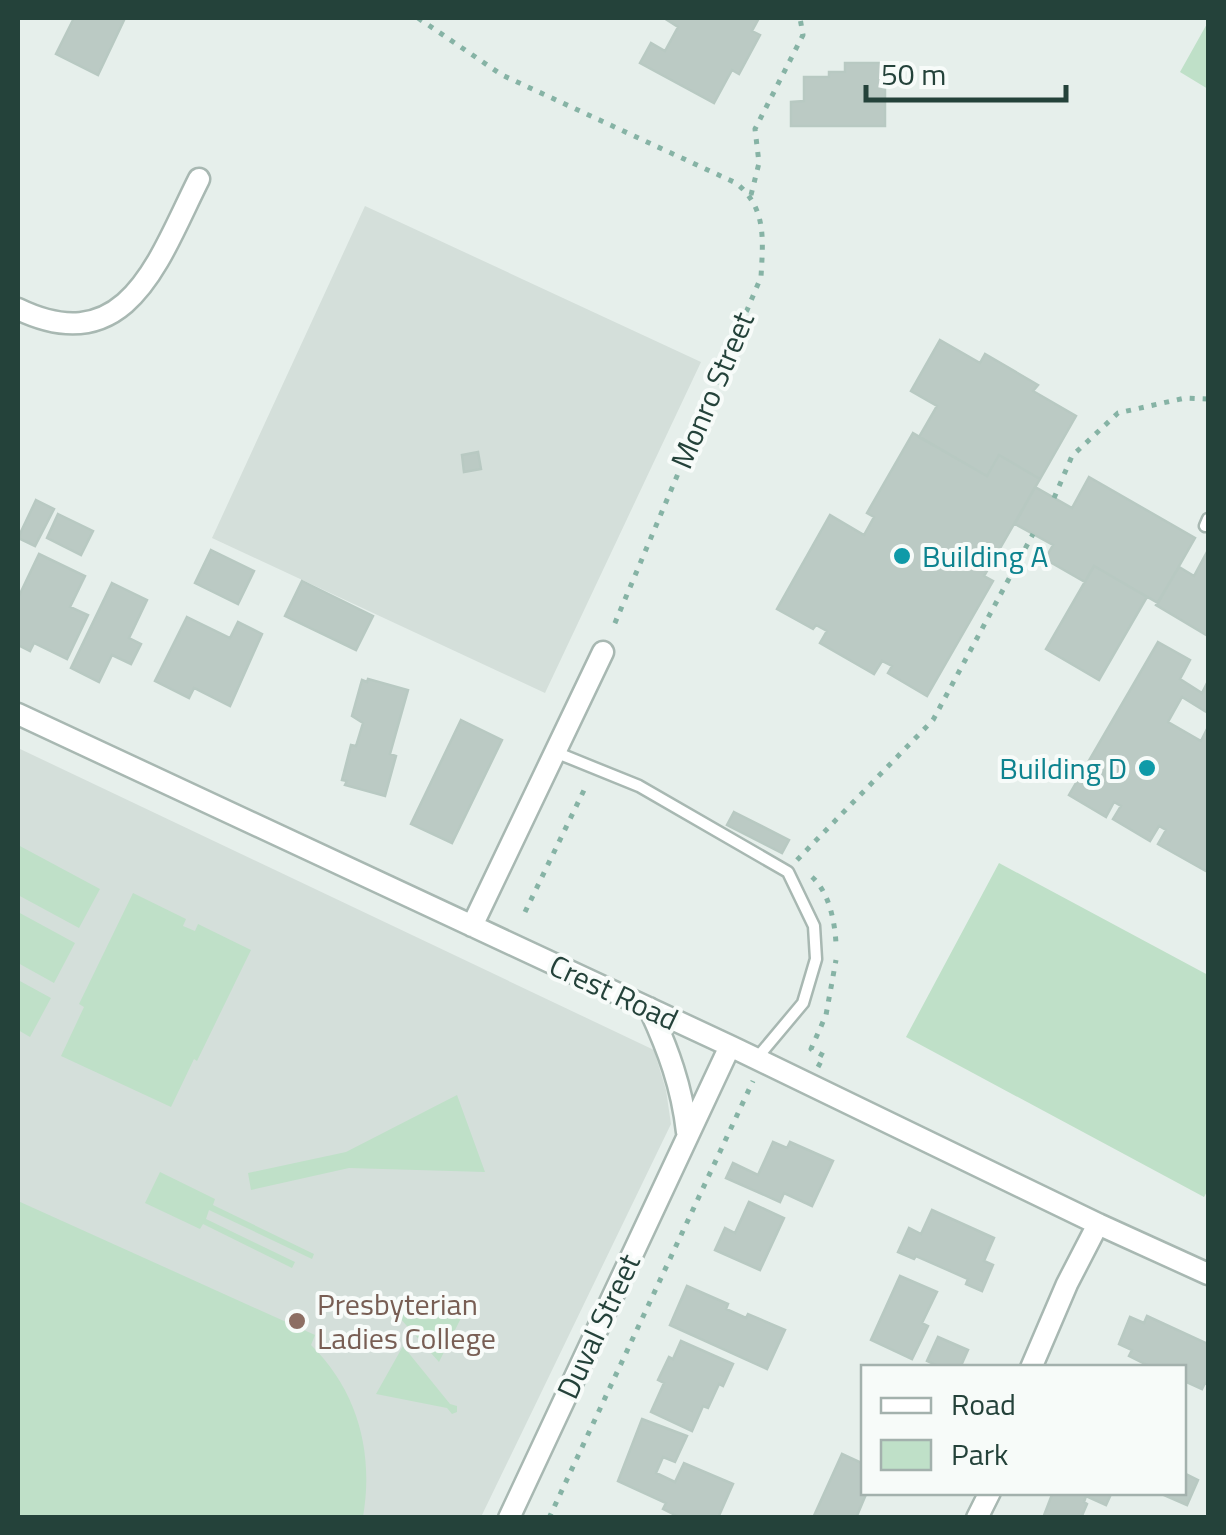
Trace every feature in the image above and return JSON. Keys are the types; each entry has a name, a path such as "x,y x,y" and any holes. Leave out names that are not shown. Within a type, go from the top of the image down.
{"street":[{"path":"18,309 65,325 92,322 123,308 148,281 198,179"},
{"path":"472,926 603,652"},
{"name":"Crest Road","path":"18,714 1208,1274"},
{"path":"649,1008 683,1096 688,1134"},
{"name":"Duval Street","path":"509,1518 730,1046"},
{"path":"1032,1365 1098,1224"},
{"path":"976,1518 988,1495"}],"lane":[{"path":"554,751 639,786 788,872 814,926 816,958 803,1003 756,1058"}],"path":[{"path":"418,18 502,75 670,150 752,195"},
{"name":"Monro Street","path":"603,652 761,277 764,228 752,195 759,162 755,129 802,35 800,18"},
{"path":"1054,498 1072,456 1118,412 1186,398 1208,399"},
{"path":"820,1064 824,1056 811,1049 826,1015 837,969 836,924 818,882 795,862 934,720 1033,534"},
{"path":"525,912 586,787"},
{"path":"549,1518 752,1085"}],"shaded area":[{"path":"365,206 701,362 545,693 212,538"},
{"name":"Presbyterian Ladies College","path":"18,748 654,1050 671,1124 481,1517 18,1517"}],"green space":[{"path":"1208,22 1208,89 1180,72"},
{"path":"18,845 100,889 79,928 18,895"},
{"path":"999,863 1208,975 1208,1190 1204,1197 906,1037"},
{"path":"133,893 186,919 183,926 195,931 198,924 251,950 171,1107 61,1056 84,1007 79,1004"},
{"path":"18,912 75,943 54,983 18,963"},
{"path":"18,980 51,998 30,1037 18,1030"},
{"path":"457,1095 485,1172 349,1168 251,1190 248,1173 346,1152"},
{"path":"160,1172 215,1199 213,1205 314,1254 312,1259 209,1210 206,1219 295,1262 292,1268 203,1224 200,1229 145,1203"},
{"path":"18,1201 315,1335 311,1345 341,1382 359,1424 366,1470 363,1517 18,1517"},
{"path":"384,1300 464,1312 439,1362 390,1307 383,1306"},
{"path":"403,1346 450,1404 457,1406 457,1412 452,1414 447,1408 376,1394"}],"building":[{"path":"74,18 125,18 98,75 56,54"},
{"path":"664,18 759,18 752,31 760,35 739,74 732,70 714,103 640,63 651,43 665,51 678,27"},
{"path":"845,63 885,63 885,126 791,126 791,102 804,101 804,77 829,77 829,72 845,72"},
{"path":"940,340 980,363 985,354 1038,385 1033,391 1076,416 1040,479 999,455 987,476 919,437 937,406 911,391"},
{"name":"Building A","path":"913,433 987,476 999,455 1040,479 984,576 993,581 927,696 888,673 892,666 882,661 874,674 820,643 827,631 816,625 813,629 777,609 830,515 864,535 874,517 867,513"},
{"path":"478,452 481,469 464,472 462,455"},
{"path":"1089,477 1195,538 1158,603 1094,566 1085,582 1045,559 1053,545 1015,524 1035,487 1072,508"},
{"path":"36,500 54,509 35,546 18,538"},
{"path":"58,514 93,531 81,555 47,538"},
{"path":"211,550 254,571 238,604 195,583"},
{"path":"1208,550 1208,636 1156,605 1179,567 1194,576"},
{"path":"39,554 85,576 70,607 88,615 67,659 34,643 30,651 18,645 18,598"},
{"path":"1094,566 1147,597 1099,680 1046,649"},
{"path":"302,581 373,616 356,650 285,616"},
{"path":"112,583 147,600 129,638 141,644 131,664 112,655 99,682 71,668"},
{"path":"187,617 230,638 238,622 262,634 230,706 194,688 189,698 155,681"},
{"name":"Building D","path":"1158,642 1190,660 1180,679 1202,693 1208,681 1208,713 1182,697 1168,722 1201,741 1208,727 1206,871 1158,844 1166,830 1159,826 1150,841 1113,819 1121,806 1114,802 1106,817 1069,795"},
{"path":"362,680 408,690 390,754 396,756 385,796 345,785 347,781 342,780 351,745 356,746 363,723 352,716"},
{"path":"461,720 502,740 452,843 411,824"},
{"path":"734,812 789,840 782,853 727,825"},
{"path":"773,1142 787,1148 790,1142 833,1161 812,1206 784,1193 780,1202 726,1178 733,1163 758,1175"},
{"path":"749,1202 784,1218 760,1270 715,1250 725,1228 735,1233"},
{"path":"932,1210 994,1238 984,1261 993,1265 982,1291 966,1284 968,1279 898,1252 909,1228 921,1234"},
{"path":"900,1276 937,1292 922,1323 928,1326 912,1359 871,1340"},
{"path":"687,1286 728,1304 726,1309 746,1318 748,1314 785,1330 767,1369 670,1325"},
{"path":"1147,1316 1208,1344 1208,1384 1202,1389 1186,1382 1186,1365 1147,1365 1129,1356 1132,1350 1119,1344 1130,1317 1144,1323"},
{"path":"938,1337 968,1350 961,1365 927,1361"},
{"path":"681,1341 733,1364 708,1408 703,1406 692,1431 651,1412 664,1383 658,1380"},
{"path":"642,1419 687,1436 675,1462 663,1457 656,1473 675,1482 684,1463 733,1484 718,1518 681,1518 663,1509 666,1503 618,1481"},
{"path":"842,1454 861,1463 861,1495 866,1495 856,1518 813,1518"},
{"path":"1186,1474 1198,1480 1187,1505 1164,1495 1186,1495"},
{"path":"1052,1495 1111,1495 1106,1505 1086,1496 1081,1518 1043,1518"}],"place":[{"name":"Building A","path":"902,556"},
{"name":"Building D","path":"1147,768"},
{"name":"Presbyterian Ladies College","path":"297,1321"}]}
